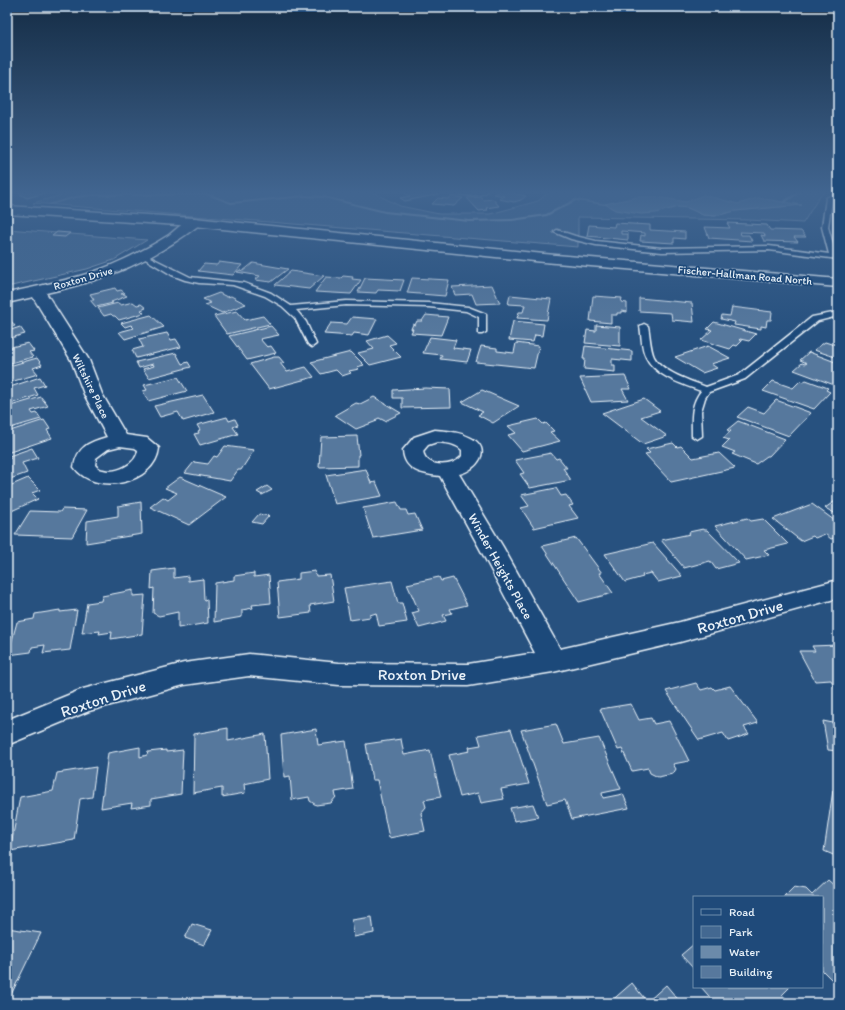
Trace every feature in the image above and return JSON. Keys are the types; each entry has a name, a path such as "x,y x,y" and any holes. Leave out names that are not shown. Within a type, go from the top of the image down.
{"main road":[{"name":"Roxton Drive","path":"7,298 107,273 144,256 171,238"},
{"name":"Fischer-Hallman Road North","path":"308,238 838,292"},
{"name":"Fischer-Hallman Road North","path":"324,238 838,283"},
{"name":"Wiltshire Place","path":"38,291 48,310 80,360 93,394 119,440"},
{"name":"Winder Heights Place","path":"447,471 491,546 553,661"},
{"name":"Roxton Drive","path":"7,732 83,701 184,674 249,665 339,674 468,675 553,661 680,632 838,589"}],"lane":[{"path":"574,238 596,243 662,250 769,248 835,257 828,238"},
{"path":"144,256 177,275 193,280 232,283 248,286 290,308 298,316 312,344"},
{"path":"290,308 346,303 447,306 474,311 483,316 482,332"},
{"path":"698,436 696,411 700,398 706,390 742,376 815,320 838,314"},
{"path":"644,326 650,358 664,371 680,381 706,390"}],"green space":[{"path":"7,238 123,238 147,240 114,260 87,269 7,287"},
{"path":"468,238 578,238 578,247"}],"building":[{"path":"609,238 628,238 628,240"},
{"path":"640,238 674,238 674,243 640,241"},
{"path":"711,238 751,238 752,241"},
{"path":"763,238 795,238 798,242 764,241"},
{"path":"219,262 242,265 233,275 198,271 204,264 217,265"},
{"path":"253,263 288,269 271,282 255,280 260,276 237,272 240,270 243,271"},
{"path":"291,271 324,276 309,289 275,285"},
{"path":"343,276 361,280 351,294 315,292 326,277 341,278"},
{"path":"365,278 404,280 400,291 378,290 376,293 358,292"},
{"path":"412,278 449,280 445,296 407,293"},
{"path":"492,285 500,303 476,304 472,294 455,295 452,287"},
{"path":"115,288 117,291 121,290 125,293 121,294 127,296 111,302 113,303 96,307 90,300 94,300 90,294"},
{"path":"219,293 227,297 231,296 246,304 222,313 205,305 211,303 203,299"},
{"path":"510,295 551,299 547,320 517,318 519,312 523,312 525,305 508,304"},
{"path":"593,296 622,298 621,302 627,303 627,312 621,311 621,313 617,313 617,315 611,315 611,323 590,321"},
{"path":"639,298 692,303 694,322 672,320 671,313 639,311"},
{"path":"133,302 137,305 141,304 146,308 141,310 144,313 119,320 111,314 104,316 98,308 118,303 121,305"},
{"path":"732,307 772,312 771,320 767,320 766,327 761,326 761,329 734,325 735,322 721,319 722,315 730,316"},
{"path":"237,311 245,320 263,316 270,324 227,334 214,316"},
{"path":"151,315 164,327 125,339 119,332 134,328 131,325 125,327 121,323"},
{"path":"426,315 448,317 441,335 411,333 413,324 415,325 417,321 422,321"},
{"path":"7,316 15,326 10,327 11,330 20,327 25,334 7,339"},
{"path":"352,317 377,319 369,335 354,333 352,336 324,334 331,323 347,324"},
{"path":"513,321 544,324 542,336 535,335 533,342 509,340"},
{"path":"714,322 756,334 749,341 740,339 739,340 742,341 737,346 734,345 730,349 701,340 712,330 707,329"},
{"path":"596,325 620,327 620,346 585,343 587,330 596,331"},
{"path":"271,326 279,335 260,339 267,347 271,346 276,353 247,360 229,336"},
{"path":"167,333 171,340 176,339 181,347 136,358 132,350 143,347 139,339"},
{"path":"387,335 396,343 389,345 401,357 370,365 358,353 374,349 367,341"},
{"path":"430,337 456,340 453,348 471,350 467,362 440,359 442,355 423,353"},
{"path":"825,342 838,346 838,358 814,350"},
{"path":"28,343 34,351 29,352 33,357 7,364 7,348"},
{"path":"516,343 539,346 534,368 476,362 481,346 497,348 497,351 514,353"},
{"path":"585,346 632,351 632,361 612,359 612,365 615,365 615,372 584,369 585,359 583,359"},
{"path":"708,346 730,358 711,364 717,368 702,373 675,357"},
{"path":"351,352 364,365 357,367 359,369 349,371 351,373 342,376 336,370 321,374 311,362"},
{"path":"809,352 838,363 837,386 794,370 802,363 807,363 800,360"},
{"path":"176,353 182,364 188,362 191,367 149,378 143,369 154,366 153,364 139,368 136,362"},
{"path":"279,357 284,363 280,363 287,372 306,367 314,377 269,389 250,364"},
{"path":"37,358 42,365 33,368 38,374 7,383 7,368 9,366"},
{"path":"625,376 631,389 622,389 628,400 591,402 580,378"},
{"path":"40,377 45,385 34,388 38,395 7,405 7,388"},
{"path":"178,377 187,391 148,401 143,391 147,390 144,385"},
{"path":"806,380 828,388 826,390 830,392 814,409 763,391 773,381 793,388 800,381 803,382"},
{"path":"425,388 450,389 451,407 402,408 402,398 393,398 393,390"},
{"path":"482,390 519,406 493,423 478,415 483,412 462,402"},
{"path":"203,395 214,412 183,421 178,412 160,417 154,406"},
{"path":"41,397 48,406 31,411 33,414 37,413 41,419 7,429 7,407"},
{"path":"374,397 401,413 385,421 379,418 375,420 377,421 356,429 335,415 356,403 360,404"},
{"path":"644,399 660,411 641,417 667,436 643,444 602,413"},
{"path":"776,400 811,413 789,436 737,417 748,407 764,413"},
{"path":"227,417 229,421 235,419 238,425 233,427 238,434 200,445 194,434 199,433 198,431 200,430 197,425"},
{"path":"538,419 543,424 546,423 554,431 550,432 560,441 522,451 508,435 516,433 508,426"},
{"path":"44,420 50,429 47,430 52,438 7,453 7,432"},
{"path":"738,421 785,439 769,456 756,464 732,454 735,452 722,447 729,440 723,438 731,431 727,430"},
{"path":"357,436 359,455 358,466 319,467 321,437"},
{"path":"673,443 677,447 681,446 693,458 719,453 735,468 671,482 645,454 650,453 646,449"},
{"path":"225,446 254,450 241,470 238,470 230,481 185,473 194,462 208,464 214,456 217,457"},
{"path":"32,448 38,458 22,463 27,473 7,480 7,459 11,458 9,456"},
{"path":"551,453 556,459 559,458 567,468 563,468 571,480 530,488 520,474 524,473 515,460"},
{"path":"366,469 371,483 376,482 382,496 335,504 326,475"},
{"path":"180,477 226,497 189,525 150,507 163,497 168,500 177,493 165,488"},
{"path":"28,478 40,490 32,493 38,499 7,513 7,487"},
{"path":"267,486 272,490 262,495 257,492"},
{"path":"556,488 561,496 566,495 573,505 569,506 578,518 534,528 521,508 529,506 521,495"},
{"path":"838,499 838,515 825,508"},
{"path":"141,502 142,534 86,543 87,521 118,516 118,506"},
{"path":"397,502 401,510 406,510 408,515 415,514 422,530 373,538 363,508"},
{"path":"812,504 838,523 838,537 831,539 825,534 815,538 813,536 801,541 773,519"},
{"path":"62,509 87,510 72,537 15,535 30,511 60,512"},
{"path":"259,514 269,516 262,524 252,522"},
{"path":"747,518 751,521 763,519 788,544 764,550 769,555 746,560 715,526"},
{"path":"703,529 707,530 739,563 716,569 710,561 684,568 661,540 690,534 689,532"},
{"path":"576,538 602,573 599,573 613,593 579,602 542,546"},
{"path":"653,543 682,576 658,582 651,573 625,582 605,554"},
{"path":"174,568 174,578 188,576 188,581 203,579 204,600 207,599 208,623 178,628 178,612 159,616 153,613 154,588 151,589 152,571"},
{"path":"315,571 316,576 330,575 334,601 310,605 311,613 280,617 277,582 299,579 299,573"},
{"path":"254,573 254,577 269,575 271,603 252,605 253,608 242,610 242,617 214,622 215,583 234,580 234,576"},
{"path":"439,577 441,581 453,578 467,605 450,609 452,613 443,615 446,621 419,628 412,613 419,611 407,584"},
{"path":"392,581 398,603 402,603 407,622 379,626 376,613 370,615 370,617 350,620 344,588"},
{"path":"133,590 133,596 145,595 142,634 111,639 112,632 99,634 100,631 82,633 87,603 101,601 102,596"},
{"path":"60,610 60,612 77,610 70,650 43,653 45,645 32,647 31,652 8,655 17,622 34,619 35,614"},
{"path":"838,645 838,693 831,680 815,681 799,651 815,651 812,646"},
{"path":"696,683 701,690 712,687 715,690 730,686 758,723 744,727 749,734 728,741 723,733 699,740 666,691"},
{"path":"631,704 639,720 651,718 654,724 669,721 689,761 673,764 676,769 673,774 658,777 650,773 648,768 632,771 622,749 618,750 600,709"},
{"path":"823,721 838,724 838,751 828,750"},
{"path":"556,724 564,744 599,738 621,789 602,793 603,798 623,794 629,808 572,819 565,800 547,804 521,730"},
{"path":"228,728 228,741 265,734 268,779 244,784 245,793 222,797 222,788 193,793 194,734"},
{"path":"316,729 318,745 346,741 353,789 335,792 336,797 331,803 316,805 310,801 309,797 292,800 290,776 284,777 281,735"},
{"path":"511,729 529,784 501,789 504,799 481,803 478,793 460,797 449,755 470,751 469,747 481,745 478,735"},
{"path":"401,739 404,755 430,750 441,797 424,800 426,807 421,813 425,831 389,838 377,780 372,780 366,744"},
{"path":"140,747 140,757 147,755 148,752 183,750 181,794 151,799 151,805 131,808 132,803 101,808 108,753"},
{"path":"96,767 92,797 80,799 74,840 10,851 20,797 53,791 57,773"},
{"path":"833,790 838,792 838,857 824,851"},
{"path":"533,804 538,817 514,821 510,808"},
{"path":"828,880 838,889 838,986 823,971 823,896 785,896 794,887 806,889 812,895"},
{"path":"372,917 374,933 354,937 352,920"},
{"path":"192,924 212,930 204,945 185,938"},
{"path":"7,928 41,933 7,1003"},
{"path":"693,945 693,968 681,955"},
{"path":"632,983 647,1002 666,985 681,1003 609,1003"},
{"path":"702,988 789,988 782,995 787,999 783,1003 715,1003"}]}
